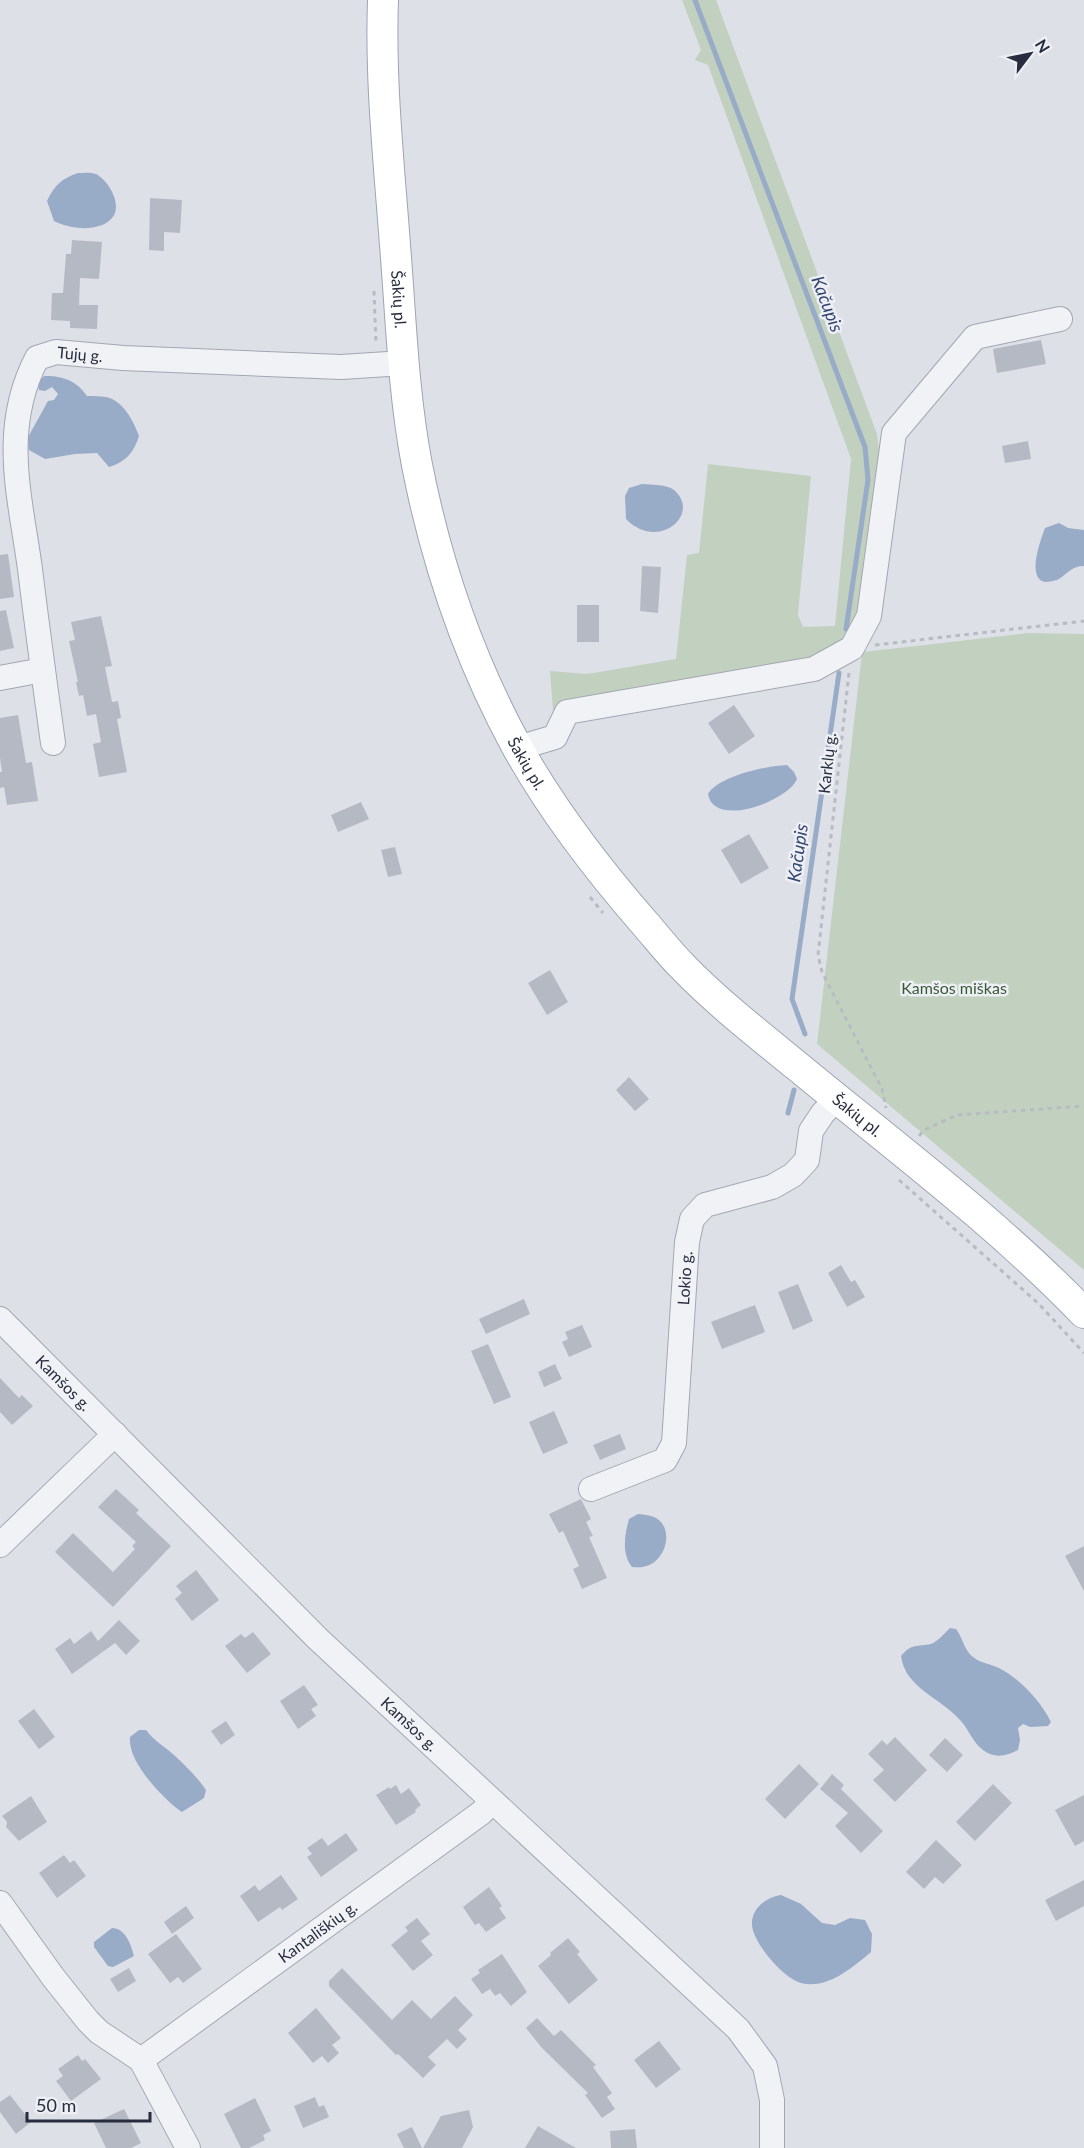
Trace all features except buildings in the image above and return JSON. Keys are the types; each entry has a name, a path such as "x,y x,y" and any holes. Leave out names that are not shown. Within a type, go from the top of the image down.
{"main road":[{"name":"Šakių pl.","path":"383,0 388,149 390,364 417,461 442,568 467,636 498,709 518,748 576,838 614,888 684,968 741,1020 876,1131 899,1165 1012,1243 1084,1313"}],"street":[{"path":"518,748 555,737 567,712 814,669 852,648 869,616 894,433 975,337 1060,319"},
{"name":"Tujų g.","path":"53,742 27,543 14,471 15,432 25,379 37,358 56,352 123,358 341,367 390,364"},
{"path":"0,678 43,670"},
{"name":"Lokio g.","path":"591,1489 664,1460 674,1443 687,1242 692,1219 705,1205 772,1187 792,1175 807,1160 811,1131 823,1113 837,1099"},
{"name":"Kamšos g.","path":"0,1319 303,1625 738,2029 765,2066 772,2100 772,2148"},
{"path":"0,1545 115,1434"},
{"name":"Kantališkių g.","path":"141,2060 481,1813 492,1802"},
{"path":"0,1903 88,2021 99,2032 141,2060 188,2148"}],"path":[{"path":"373,282 390,364"},
{"path":"852,648 1084,621"},
{"name":"Karklų g.","path":"852,648 818,955 822,972 882,1089 886,1118 876,1131"},
{"path":"588,893 609,919"},
{"path":"1084,1106 957,1115 924,1130 899,1165 1038,1303 1084,1353"}],"green space":[{"name":"Kamšos miškas","path":"682,0 716,0 877,434 883,483 863,652 1028,633 1084,634 1084,1270 817,1044 862,653 585,714 555,737 550,671 587,674 676,659 687,555 699,553 708,464 811,476 798,615 803,627 835,626 851,459 708,65 695,60 701,50"}],"water":[{"path":"78,173 96,174 101,177 113,194 115,213 112,218 100,226 76,228 54,221 47,201 59,183"},
{"path":"44,376 68,380 79,386 87,396 106,397 118,402 131,418 139,436 128,456 109,467 97,453 45,459 29,450 27,439 48,401 54,400 58,394 52,387 45,391 39,390 38,383"},
{"path":"642,484 671,488 681,499 683,509 680,518 672,526 663,531 651,532 638,528 626,519 625,496 629,488"},
{"path":"1059,523 1068,528 1084,530 1084,566 1073,569 1057,580 1045,582 1039,579 1036,573 1038,549 1045,528"},
{"path":"787,765 797,779 780,796 766,803 751,808 723,810 713,804 708,794 732,777 767,767"},
{"path":"638,1514 659,1520 666,1534 666,1541 661,1554 652,1564 632,1567 626,1556 625,1537 629,1519"},
{"path":"950,1628 956,1629 973,1657 999,1668 1029,1691 1051,1722 1048,1726 1030,1727 1023,1724 1018,1728 1020,1740 1018,1750 1000,1756 987,1753 976,1743 966,1727 952,1712 916,1685 909,1676 901,1656 915,1646 933,1643"},
{"path":"139,1730 146,1730 191,1772 206,1790 204,1798 182,1812 156,1789 140,1768 131,1747 130,1737"},
{"path":"781,1895 801,1904 822,1923 835,1925 850,1918 865,1920 872,1934 871,1952 839,1976 820,1983 801,1983 786,1975 763,1950 752,1925 754,1913 761,1904"},
{"path":"112,1928 124,1934 134,1956 113,1967 108,1966 94,1947 94,1942"}],"waterway":[{"name":"Kačupis","path":"695,0 865,447 868,480 846,629"},
{"name":"Kačupis","path":"805,1034 792,999 839,673"},
{"name":"Kačupis","path":"788,1113 794,1090"}]}
